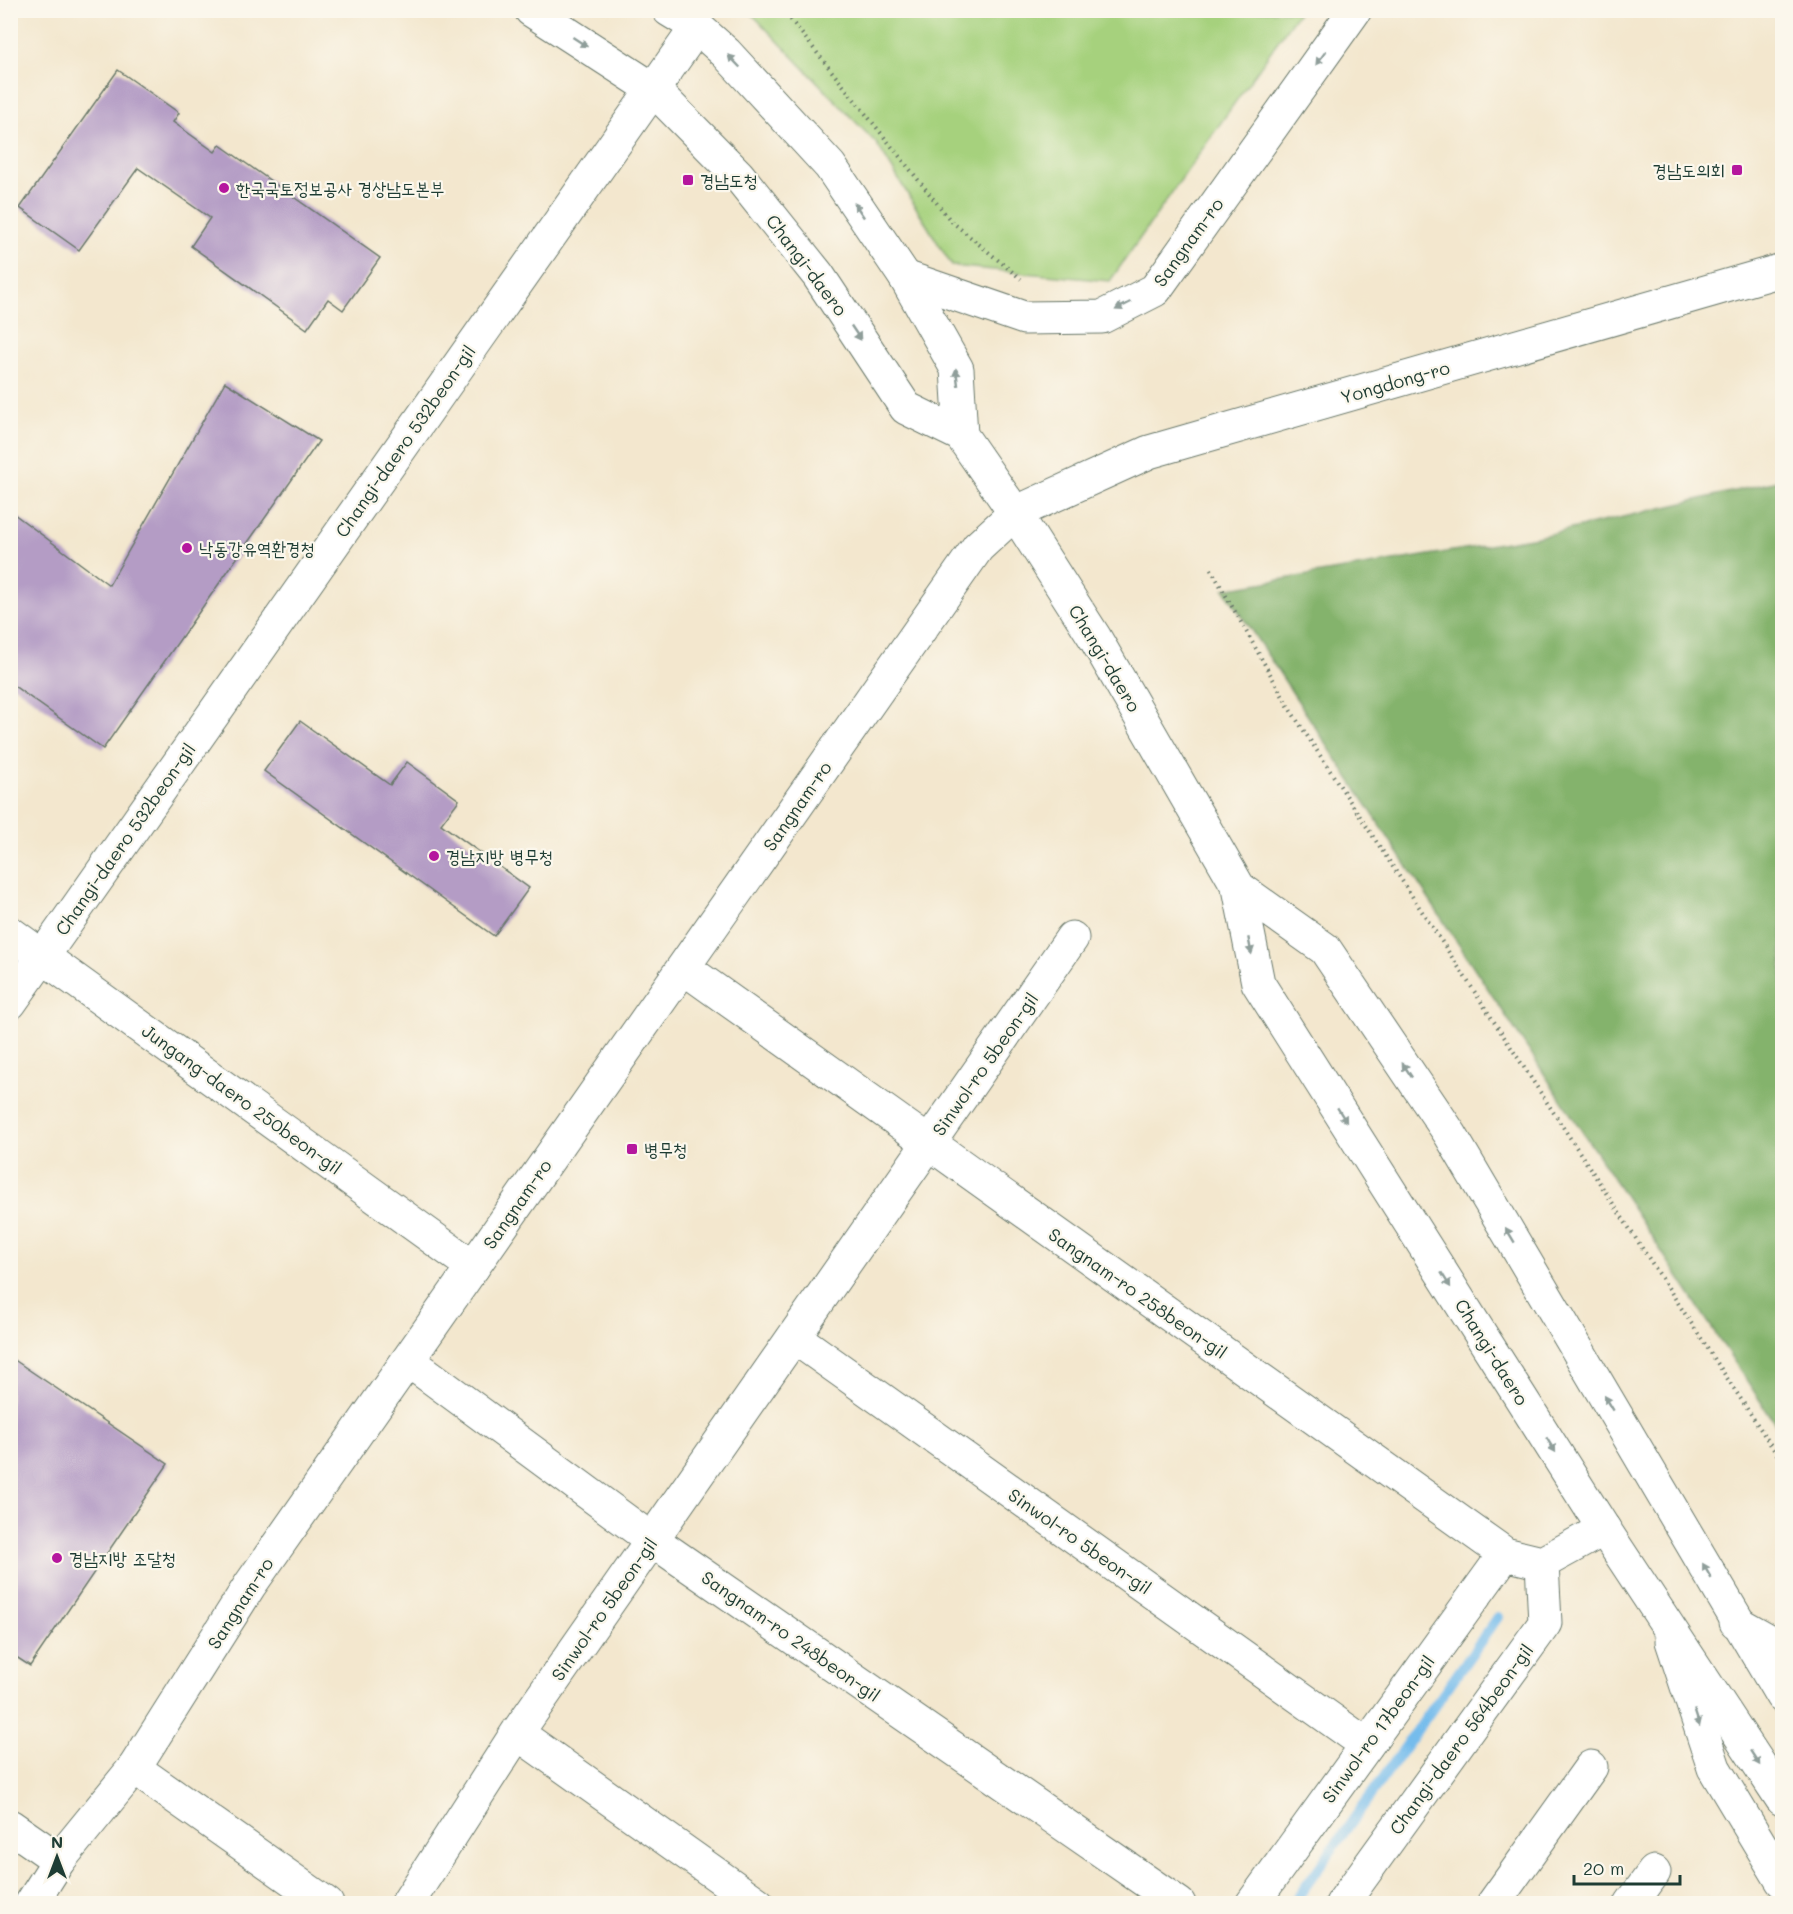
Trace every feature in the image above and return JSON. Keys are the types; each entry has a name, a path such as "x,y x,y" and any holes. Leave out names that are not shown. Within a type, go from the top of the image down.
{"street":[{"name":"Changi-daero","path":"531,10 653,89 738,175 803,257 906,408 961,435 1015,513 1095,638 1239,888 1257,982 1604,1529 1782,1799"},
{"path":"669,10 697,27 734,61 830,166 905,277 957,369 961,435"},
{"name":"Sangnam-ro","path":"905,277 1024,318 1102,317 1155,290 1355,10"},
{"name":"Changi-daero 532beon-gil","path":"10,1003 697,27"},
{"name":"Yongdong-ro","path":"1015,513 1149,452 1782,270"},
{"name":"Sangnam-ro","path":"32,1904 59,1860 135,1768 250,1585 978,547 1015,513"},
{"name":"Changi-daero","path":"1239,888 1325,949 1450,1134 1736,1622 1782,1696"},
{"name":"Jungang-daero 250beon-gil","path":"10,933 473,1267"},
{"name":"Sinwol-ro 5beon-gil","path":"407,1904 518,1733 1072,938"},
{"name":"Sangnam-ro 258beon-gil","path":"684,968 1506,1554 1542,1563"},
{"name":"Sinwol-ro 5beon-gil","path":"794,1337 1367,1745"},
{"name":"Sangnam-ro 248beon-gil","path":"409,1361 652,1540 1179,1904"},
{"path":"1542,1563 1604,1529"},
{"name":"Sinwol-ro 17beon-gil","path":"1251,1904 1506,1554"},
{"name":"Changi-daero 564beon-gil","path":"1342,1904 1545,1623 1542,1563"},
{"path":"1665,1622 1714,1768 1782,1881"},
{"path":"1736,1622 1782,1648"},
{"path":"518,1733 758,1904"},
{"path":"1493,1904 1591,1767"},
{"path":"135,1768 327,1904"},
{"path":"10,1826 59,1860"},
{"path":"1631,1904 1654,1872"}],"path":[{"path":"783,10 951,221 1023,280"},
{"path":"1211,569 1291,711 1782,1462"}],"green space":[{"path":"749,11 1299,11 1110,281 952,266 877,144"},
{"path":"1782,480 1782,1434 1224,589 1537,537"}],"building":[{"name":"한국국토정보공사 경상남도본부","path":"118,70 179,113 173,122 215,152 220,145 380,258 343,310 328,299 307,329 191,246 210,218 138,168 79,250 20,208"},
{"name":"낙동강유역환경청","path":"225,382 319,441 103,749 10,683 10,511 109,585"},
{"name":"경남지방 병무청","path":"300,721 390,785 407,762 459,800 441,824 529,888 494,936 264,771"},
{"name":"경남지방 조달청","path":"10,1357 168,1464 30,1666 10,1653"}],"waterway":[{"path":"1293,1904 1498,1617"}],"place":[{"name":"경남도의회","path":"1737,170"},
{"name":"경남도청","path":"688,180"},
{"name":"한국국토정보공사 경상남도본부","path":"224,188"},
{"name":"낙동강유역환경청","path":"187,548"},
{"name":"경남지방 병무청","path":"434,856"},
{"name":"병무청","path":"632,1149"},
{"name":"경남지방 조달청","path":"57,1558"}]}
